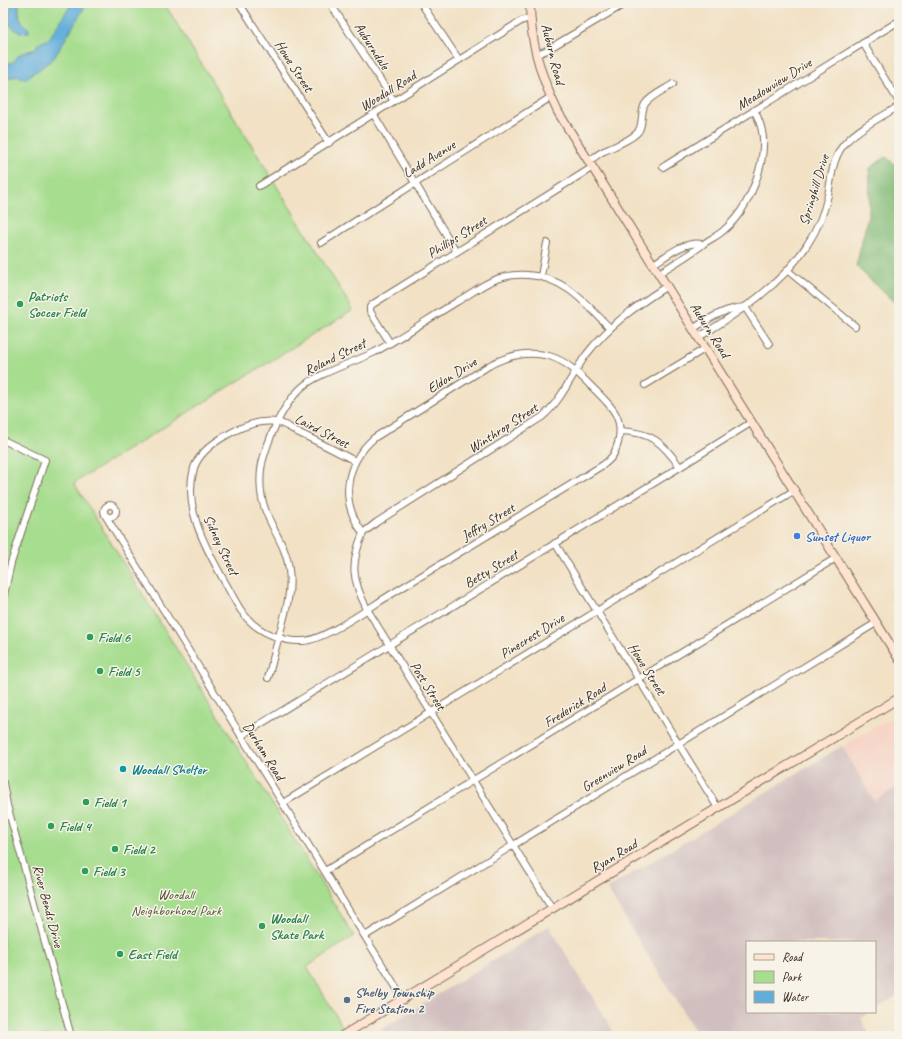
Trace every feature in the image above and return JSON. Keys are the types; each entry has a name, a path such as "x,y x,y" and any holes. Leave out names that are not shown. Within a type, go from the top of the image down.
{"main road":[{"name":"Auburn Road","path":"530,3 530,18 537,54 551,97 591,164 899,659"},
{"name":"Ryan Road","path":"342,1036 404,1000 552,908 899,698"}],"street":[{"name":"Howe Street","path":"239,3 329,143"},
{"name":"Auburndale","path":"330,3 394,101"},
{"path":"422,3 459,60"},
{"path":"537,54 545,51 626,3"},
{"name":"Woodall Road","path":"259,186 521,21 530,18"},
{"name":"Meadowview Drive","path":"663,167 899,21"},
{"path":"863,43 899,102"},
{"name":"Phillips Street","path":"390,343 370,311 373,304 591,164 603,151 612,148 635,135 640,128 643,109 646,103 649,99 673,84"},
{"name":"Ladd Avenue","path":"321,243 551,97"},
{"name":"Springhill Drive","path":"699,337 759,298 787,270 806,246 822,216 828,195 833,164 845,142 856,133 899,106"},
{"path":"659,273 699,248 702,244 714,238 735,219 751,194 756,182 764,142 762,127 754,110"},
{"path":"374,114 456,251"},
{"path":"541,276 547,243"},
{"path":"653,264 687,245 697,243 702,244"},
{"path":"787,270 855,326"},
{"name":"Roland Street","path":"268,678 290,591 289,568 282,542 265,509 261,485 263,457 278,422 291,399 301,387 374,352 493,281 514,275 541,276 558,282 575,293 610,328"},
{"name":"Winthrop Street","path":"363,533 376,522 542,417 559,399 575,371 587,354 610,328 634,307 667,286"},
{"path":"745,307 769,344"},
{"name":"Springhill Drive","path":"694,328 722,311 745,307"},
{"path":"646,385 706,348"},
{"name":"Eldon Drive","path":"355,461 368,444 382,432 500,360 525,354 544,355 563,362 575,371"},
{"name":"Jeffry Street","path":"278,638 303,641 326,633 610,460 615,453 620,431 620,422 612,408 575,371"},
{"name":"Laird Street","path":"278,422 355,461"},
{"name":"Sidney Street","path":"278,422 258,423 244,427 228,434 211,446 201,456 194,467 192,494 193,510 200,534 240,610 254,625 278,638"},
{"name":"Betty Street","path":"241,736 680,468 752,422"},
{"path":"620,431 640,434 660,443 669,451 680,468"},
{"path":"3,440 45,460 11,563 3,599"},
{"path":"355,461 349,482 348,501 358,526 363,533"},
{"name":"Pinecrest Drive","path":"283,803 795,490"},
{"path":"111,523 115,514 116,511 115,507 109,505 104,509 105,515 110,517 115,514"},
{"name":"Durham Road","path":"105,515 404,1000"},
{"name":"Post Street","path":"363,533 356,555 354,578 367,609 552,908"},
{"name":"Howe Street","path":"555,543 718,808"},
{"name":"Frederick Road","path":"325,871 836,558"},
{"name":"Greenview Road","path":"365,936 876,623"},
{"name":"River Bends Drive","path":"3,783 7,805 71,1036"}],"shaded area":[{"path":"899,714 899,786 874,801 842,746"},
{"path":"842,746 874,801 899,786 899,994 876,1008 876,941 746,941 746,1013 868,1013 861,1018 870,1036 698,1036 607,889"},
{"path":"549,926 616,1036 371,1036"}],"green space":[{"name":"Woodall Neighborhood Park","path":"3,3 164,3 353,310 74,483 354,936 307,967 344,1029 332,1036 3,1036"},
{"path":"886,157 899,168 899,310 898,306 856,266 869,212 870,168"}],"water":[{"path":"11,3 19,3 20,18 29,29 29,32 20,33 12,27 7,20 11,9"},
{"path":"72,3 87,3 54,58 37,71 33,72 26,80 21,77 12,77 3,80 3,65 13,62 20,54 35,49 38,44 49,39"}],"place":[{"name":"Patriots Soccer Field","path":"20,304"},
{"name":"Sunset Liquor","path":"797,536"},
{"name":"Field 6","path":"90,637"},
{"name":"Field 5","path":"100,671"},
{"name":"Woodall Shelter","path":"123,769"},
{"name":"Field 1","path":"86,802"},
{"name":"Field 4","path":"51,826"},
{"name":"Field 2","path":"115,849"},
{"name":"Field 3","path":"85,871"},
{"name":"Woodall Skate Park","path":"262,926"},
{"name":"East Field","path":"120,954"},
{"name":"Shelby Township Fire Station 2","path":"347,1000"}]}
